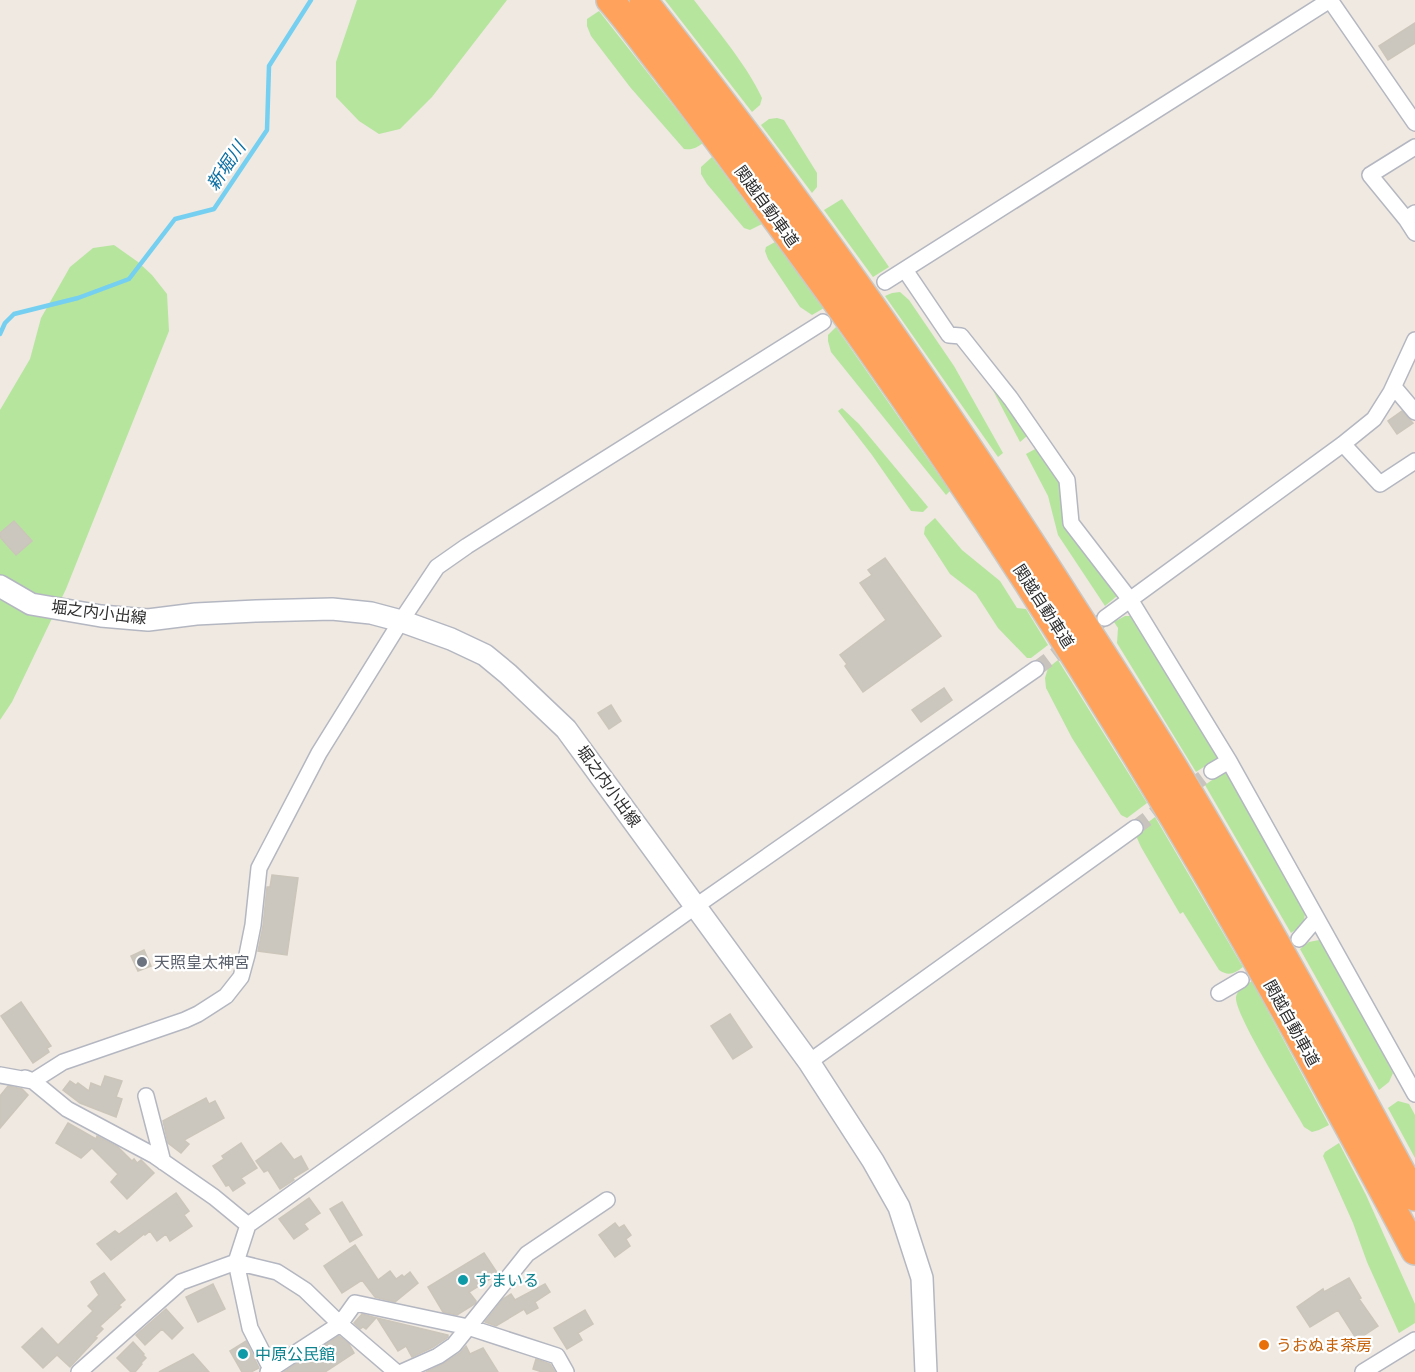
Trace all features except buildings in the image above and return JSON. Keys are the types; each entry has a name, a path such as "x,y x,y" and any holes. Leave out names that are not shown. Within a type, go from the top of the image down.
{"highway":[{"name":"関越自動車道","path":"610,0 696,110 921,422 1077,658 1272,986 1415,1251"},
{"name":"関越自動車道","path":"644,0 716,92 797,202 948,417 1020,525 1171,763 1324,1029 1415,1197"},
{"path":"1398,1218 1415,1259"}],"main road":[{"name":"堀之内小出線","path":"0,587 31,603 101,616 148,620 196,615 332,609 371,612 452,639 484,655 567,729 808,1062 873,1161 899,1207 922,1278 926,1372"}],"street":[{"path":"885,282 1330,0 1415,123"},
{"path":"1415,147 1370,175 1410,216 1415,233"},
{"path":"905,270 949,335 961,336 1011,399 1067,480 1071,523 1131,601 1229,761 1316,919 1413,1085"},
{"path":"0,1075 33,1081 63,1062 185,1020 226,996 241,977 247,955 253,925 259,868 320,753 437,567 823,322"},
{"path":"1105,618 1343,444 1374,418 1394,387 1415,340"},
{"path":"1394,387 1415,412"},
{"path":"1343,444 1380,484 1415,461"},
{"path":"566,1372 557,1356 468,1327 355,1303 340,1324 270,1371 250,1328 236,1262 248,1225 696,906 1036,669"},
{"path":"1212,771 1229,761"},
{"path":"808,1062 1135,828"},
{"path":"1299,939 1316,919"},
{"path":"1219,993 1241,980"},
{"path":"0,1069 33,1081 67,1109 163,1162 214,1197 248,1225"},
{"path":"146,1096 163,1162"},
{"path":"402,1372 438,1356 454,1345 527,1254 608,1200"},
{"path":"79,1372 182,1282 236,1262 277,1272 305,1290 340,1324 396,1372"},
{"path":"1364,1372 1415,1340"}],"green space":[{"path":"357,0 507,0 432,97 400,129 379,134 359,121 336,97 336,62"},
{"path":"665,0 694,0 712,23 740,60 762,98 760,105 752,112"},
{"path":"599,11 703,143 694,148 684,149 630,87 591,36 587,19"},
{"path":"769,119 784,120 817,173 817,187 812,193 761,125"},
{"path":"712,157 762,224 750,230 744,228 707,184 701,174 701,167"},
{"path":"842,199 889,267 873,277 824,210"},
{"path":"775,242 824,308 812,315 800,307 768,259 766,247"},
{"path":"114,245 138,262 167,294 169,331 66,589 12,702 0,720 0,410 30,359 41,318 70,267 93,248"},
{"path":"900,292 909,300 954,366 1003,453 998,457 885,296"},
{"path":"836,327 950,491 946,495 831,352 828,335"},
{"path":"975,356 1028,430 1027,436 1020,442"},
{"path":"842,408 859,424 928,507 923,512 911,511 838,411"},
{"path":"1037,448 1058,473 1069,523 1117,596 1105,606 1058,535 1048,496 1026,454"},
{"path":"935,518 962,550 1000,581 1017,608 1026,609 1048,645 1031,658 1027,658 998,628 976,594 950,574 924,534 925,527"},
{"path":"1130,616 1219,757 1196,772 1117,643 1118,628 1114,622"},
{"path":"1058,660 1147,803 1127,818 1121,815 1072,738 1046,688 1045,678 1048,668"},
{"path":"1228,772 1305,909 1302,924 1291,933 1205,785 1222,773"},
{"path":"1155,817 1243,967 1235,972 1229,974 1219,970 1183,912 1180,914 1141,847 1137,838 1138,830"},
{"path":"1319,940 1324,943 1393,1073 1389,1082 1379,1090 1300,949 1309,942"},
{"path":"1252,981 1329,1125 1319,1130 1312,1132 1304,1127 1244,1022 1236,997 1240,990"},
{"path":"1398,1101 1409,1104 1415,1115 1415,1158 1388,1108"},
{"path":"1339,1143 1366,1195 1415,1304 1415,1323 1399,1333 1323,1156 1325,1152"}],"waterway":[{"name":"新堀川","path":"0,334 5,323 14,314 78,298 129,279 175,219 214,209 267,130 269,66 311,0"}],"tunnel":[{"path":"1036,669 1105,618"},
{"path":"1135,828 1212,771"}],"place":[{"name":"天照皇太神宮","path":"142,962"},
{"name":"すまいる","path":"463,1280"},
{"name":"うおぬま茶房","path":"1264,1345"},
{"name":"中原公民館","path":"243,1354"}]}
